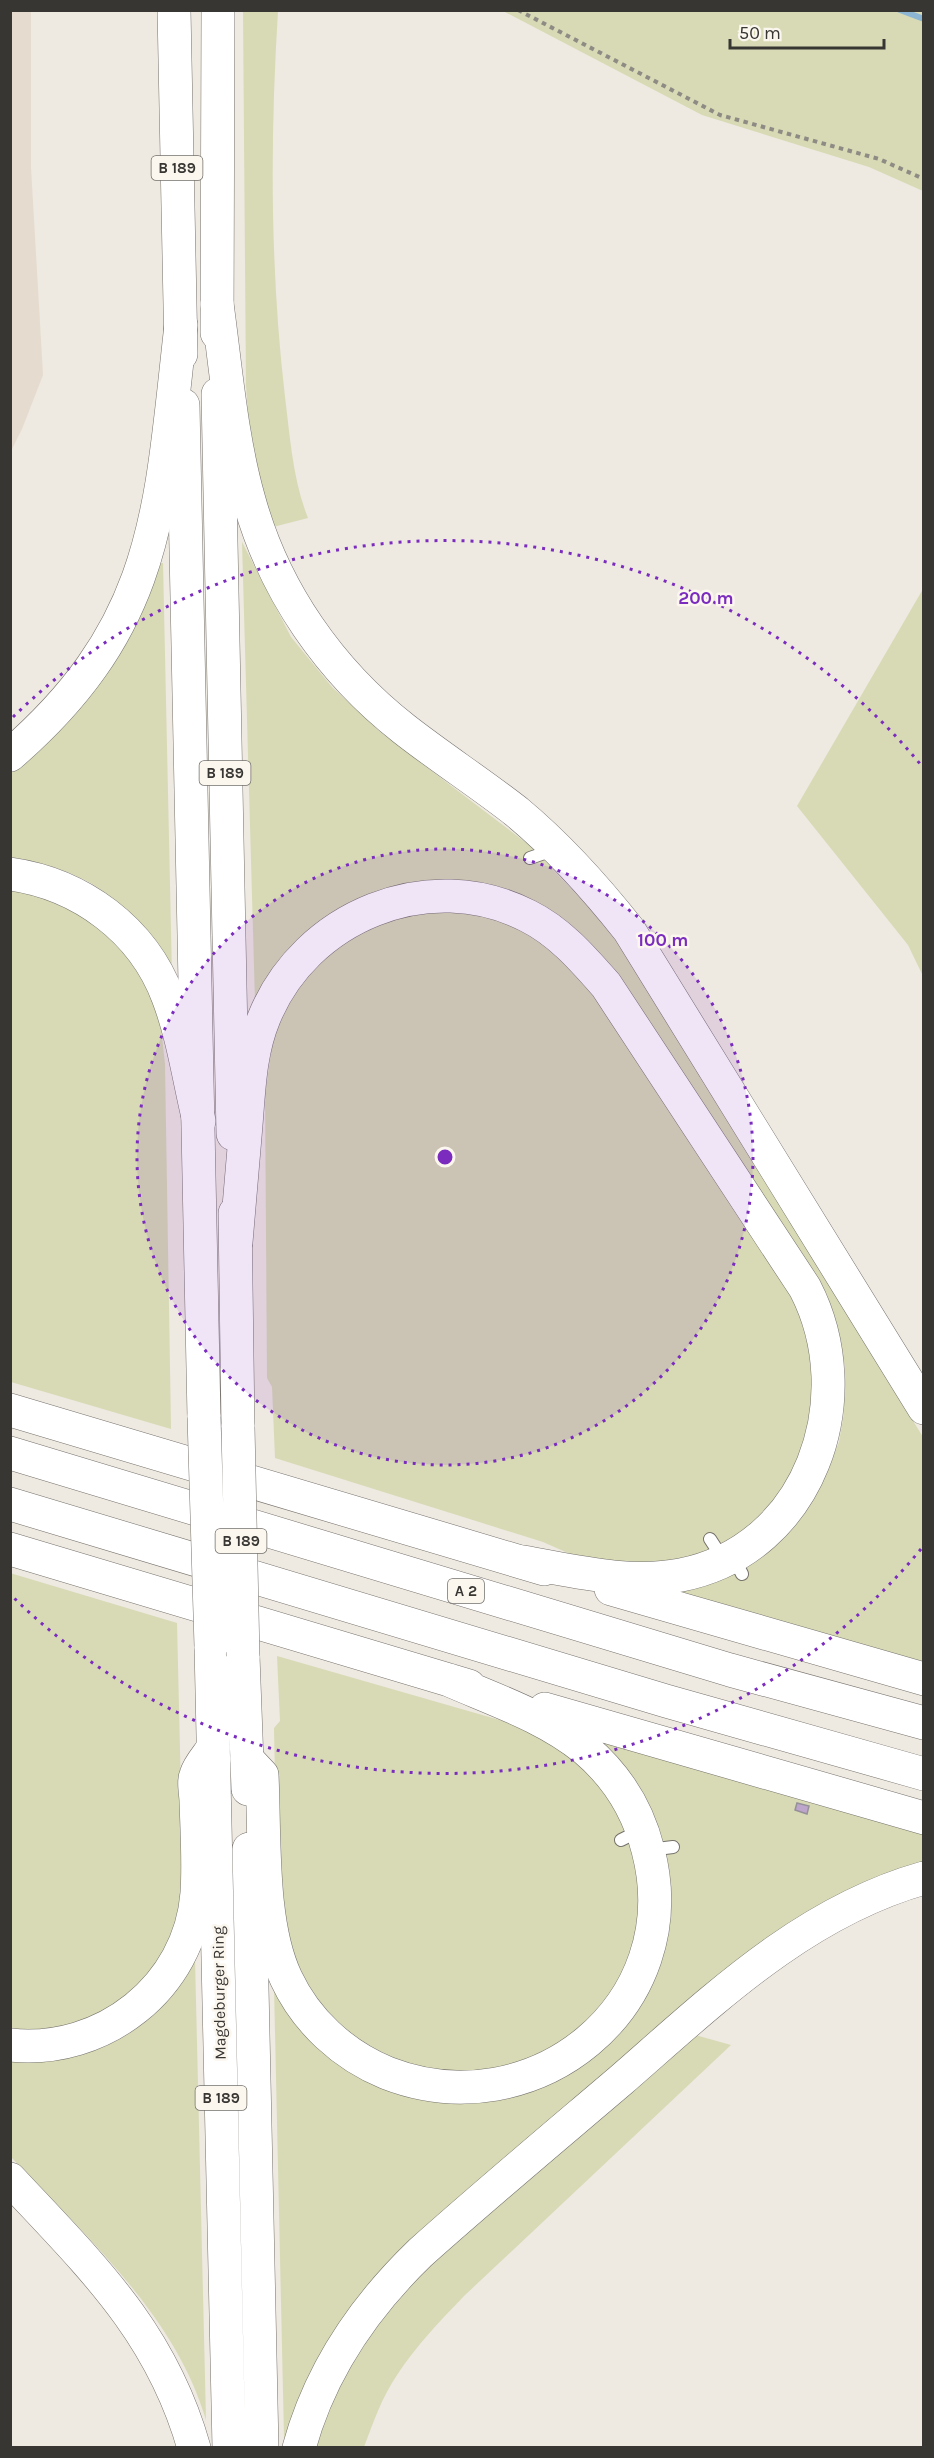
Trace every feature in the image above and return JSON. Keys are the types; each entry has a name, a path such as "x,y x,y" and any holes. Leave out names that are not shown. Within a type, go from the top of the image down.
{"highway":[{"name":"B 189","path":"174,10 199,1121"},
{"name":"B 189","path":"218,10 217,304 236,1242"},
{"path":"217,304 238,452 249,502 275,569 311,632 340,668 380,709 519,814 543,853 604,899 645,953 924,1407"},
{"path":"10,755 57,712 85,678 119,625 137,588 160,504 181,325"},
{"path":"10,874 36,879 77,895 113,918 134,940 152,964 168,996 199,1121"},
{"path":"236,1242 252,1061 260,1030 272,1000 288,974 304,956 340,926 357,915 396,902 421,897 484,901 515,910 543,925 568,944 606,985 792,1266 813,1303 823,1330 830,1367 829,1399 817,1453 802,1487 791,1503 765,1531 727,1557 684,1574 649,1579 610,1576 523,1562"},
{"name":"Magdeburger Ring","path":"199,1121 229,2448"},
{"name":"Magdeburger Ring","path":"236,1242 238,1427 262,2448"},
{"path":"10,1410 924,1678"},
{"name":"A 2","path":"10,1453 730,1670 924,1723"},
{"path":"10,1504 666,1701 924,1774"},
{"path":"10,1549 924,1818"},
{"path":"247,1759 262,1775 268,1905 278,1958 286,1979 310,2016 339,2046 374,2068 424,2084 480,2087 525,2078 558,2064 602,2029 631,1989 645,1959 651,1936 655,1896 646,1842 620,1786 586,1750 568,1736 527,1714 449,1680"},
{"path":"10,2045 57,2044 101,2031 138,2007 167,1975 177,1959 194,1914 197,1884 195,1775 213,1748"},
{"path":"299,2448 314,2402 345,2342 385,2289 420,2253 712,2002 777,1950 846,1908 897,1886 924,1878"},
{"path":"10,2179 85,2260 142,2330 169,2377 194,2448"}],"path":[{"path":"518,10 595,53 720,115 879,159 924,179"}],"shaded area":[{"path":"31,10 31,168 43,375 11,451 10,11"}],"green space":[{"path":"243,11 278,11 273,156 276,301 293,459 308,518 273,527 251,461 246,385"},
{"path":"503,11 923,11 923,191 869,167 702,115"},
{"path":"242,542 291,637 332,687 379,731 529,845 590,908 617,942 923,1437 923,1663 665,1593 706,1586 731,1574 784,1537 815,1497 839,1442 844,1413 845,1366 834,1320 818,1282 726,1137 616,975 427,884 255,1002"},
{"path":"161,563 163,563 172,977 125,913 109,896 75,875 36,862 11,857 11,772 60,728 101,678 134,624"},
{"path":"923,589 924,976 908,945 797,806"},
{"path":"10,886 21,888 99,924 140,971 160,1018 165,1064 171,1429 11,1382"},
{"path":"451,908 516,924 579,971 802,1310 819,1392 794,1478 740,1536 688,1561 593,1564 543,1542 275,1458 272,1387 267,1378 265,1094 273,1039 283,1012 312,967 375,921"},
{"path":"10,1573 177,1623 183,1878 178,1925 163,1957 121,2004 65,2029 11,2030"},
{"path":"277,1656 520,1726 567,1751 615,1799 639,1864 638,1935 620,1982 571,2039 496,2073 422,2070 361,2044 322,2009 294,1961 277,1873 274,1728 280,1721"},
{"path":"601,1739 923,1830 923,1867 888,1877 413,2244 287,2437 284,2437 274,1987 439,2101 482,2102 503,2099 541,2087 590,2059 666,1932 599,1744"},
{"path":"195,1960 206,2420 192,2381 173,2345 150,2311 97,2247 11,2157 11,2061 68,2058 94,2051 118,2040 141,2025 161,2007 179,1985"},
{"path":"688,2033 731,2045 437,2324 404,2364 392,2383 378,2410 364,2447 307,2448 384,2303"}],"building":[{"path":"797,1803 809,1806 807,1814 795,1810"}],"waterway":[{"path":"900,10 924,19"}]}
